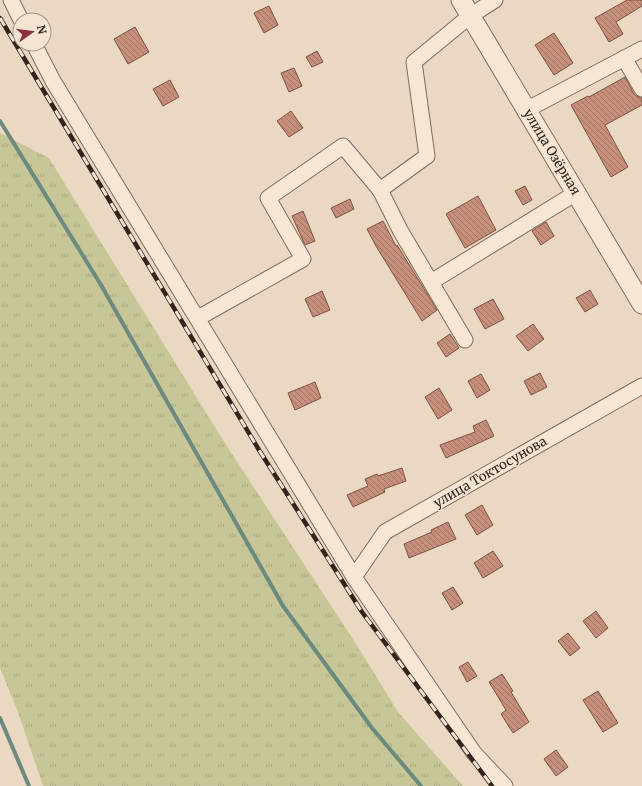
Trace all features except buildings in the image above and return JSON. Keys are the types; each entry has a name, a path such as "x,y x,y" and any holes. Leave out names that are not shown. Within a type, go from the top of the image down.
{"street":[{"path":"11,0 18,12"},
{"path":"380,190 427,156 414,62 466,8 495,0"},
{"name":"улица Озёрная","path":"466,8 642,304"},
{"path":"526,110 642,49"},
{"path":"38,52 53,81 354,577 474,753 505,786"},
{"path":"624,58 642,90"},
{"path":"198,318 302,259 268,198 343,146 380,190 400,230 465,340"},
{"path":"431,282 576,193"},
{"name":"улица Токтосунова","path":"354,577 385,532 642,386"}],"green space":[{"path":"0,133 49,158 221,437 358,647 398,712 463,786 43,786 18,712 0,668"}],"waterway":[{"path":"0,121 101,285 283,606 372,728 421,786"},
{"path":"0,718 29,786"}],"railway":[{"path":"0,18 259,450 362,612 492,786"}]}
